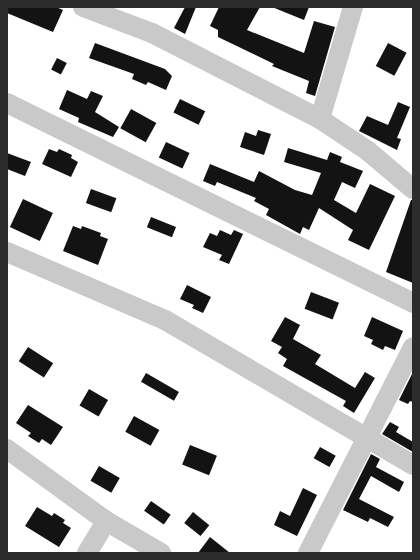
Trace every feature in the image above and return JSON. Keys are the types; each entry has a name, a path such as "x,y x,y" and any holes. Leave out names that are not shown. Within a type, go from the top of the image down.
{"street":[{"path":"83,7 152,33 320,119 368,151 413,189"},
{"path":"320,119 353,7"},
{"path":"7,103 413,303"},
{"path":"7,252 165,320 305,400 413,465"},
{"path":"308,553 413,347"},
{"path":"7,449 106,521 161,553"},
{"path":"87,553 106,521"}],"building":[{"path":"7,7 56,7 63,10 53,32 7,13"},
{"path":"185,7 196,7 185,34 174,28"},
{"path":"219,7 260,7 247,30 304,53 314,21 335,27 315,96 306,93 309,81 272,66 274,64 218,37 218,30 210,26"},
{"path":"272,7 309,7 304,20"},
{"path":"95,43 165,69 172,76 166,90 148,82 146,85 132,79 134,74 89,58"},
{"path":"388,43 407,53 394,76 376,66"},
{"path":"57,58 67,63 61,75 51,70"},
{"path":"67,90 87,99 91,91 103,96 95,112 119,127 113,137 78,122 79,118 59,109"},
{"path":"180,99 205,111 199,125 173,112"},
{"path":"398,102 410,107 397,138 401,139 397,150 359,131 367,116 388,125"},
{"path":"131,109 156,123 146,142 120,128"},
{"path":"258,130 271,134 264,155 240,147 245,132 256,136"},
{"path":"166,142 190,153 182,168 159,157"},
{"path":"288,148 327,160 330,152 342,157 340,162 363,171 355,188 342,182 334,200 356,213 370,184 395,196 369,250 348,240 353,230 319,208 309,230 303,227 300,234 266,215 269,209 254,201 256,198 217,182 215,186 203,181 210,164 254,182 259,171 295,190 312,195 321,173 284,162"},
{"path":"49,149 57,152 59,149 72,155 71,158 78,162 71,177 42,164"},
{"path":"7,153 31,162 25,176 7,169"},
{"path":"91,189 116,198 111,212 86,203"},
{"path":"23,199 53,213 40,241 10,227"},
{"path":"411,200 413,200 413,283 386,272"},
{"path":"151,217 176,227 172,237 147,227"},
{"path":"73,226 81,229 82,226 101,233 100,236 108,239 98,265 63,251"},
{"path":"220,230 231,235 234,230 243,234 229,264 219,260 222,255 203,247 210,233 217,236"},
{"path":"187,285 211,297 203,313 192,308 194,305 180,299"},
{"path":"311,292 339,303 333,320 305,309"},
{"path":"285,317 300,325 293,339 321,355 315,364 355,388 365,372 375,378 354,413 343,406 346,401 283,366 287,359 278,353 282,347 271,341"},
{"path":"372,317 403,331 395,350 385,346 383,350 371,344 373,340 364,336"},
{"path":"28,347 53,363 44,378 19,361"},
{"path":"413,372 413,402 410,401 408,404 399,400"},
{"path":"146,373 179,392 174,401 141,382"},
{"path":"89,389 108,400 99,416 80,405"},
{"path":"28,405 63,427 51,445 42,439 39,443 28,436 31,433 16,423"},
{"path":"134,416 159,430 151,446 125,432"},
{"path":"390,422 399,427 396,432 413,442 413,452 382,434"},
{"path":"190,445 217,456 209,475 182,464"},
{"path":"320,447 336,456 329,467 314,458"},
{"path":"371,454 380,459 376,467 404,482 399,492 371,476 359,499 394,517 388,527 370,518 368,522 343,510"},
{"path":"99,466 120,478 111,493 90,481"},
{"path":"303,488 317,495 297,536 274,525 280,511 290,516"},
{"path":"151,501 171,515 164,525 144,511"},
{"path":"37,507 52,516 54,513 65,520 63,523 71,528 59,547 25,526"},
{"path":"193,512 209,525 201,536 184,523"},
{"path":"210,537 230,553 198,553"}]}
